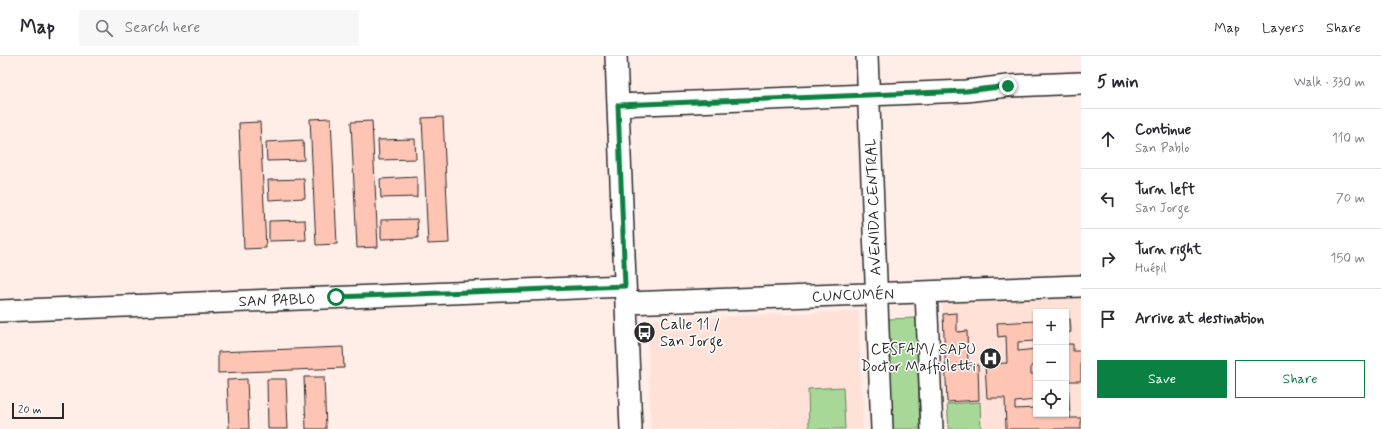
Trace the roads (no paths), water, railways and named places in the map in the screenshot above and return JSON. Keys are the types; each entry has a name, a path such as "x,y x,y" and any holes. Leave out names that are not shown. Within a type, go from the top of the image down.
{"street":[{"path":"616,56 631,429"},
{"name":"AVENIDA CENTRAL","path":"867,56 882,429"},
{"path":"618,105 966,91 1008,86 1081,83"},
{"name":"CUNCUMÉN","path":"625,295 876,294 1081,286"},
{"path":"926,292 932,429"},
{"name":"SAN PABLO","path":"0,311 625,295"}],"place":[{"name":"Calle 11 / San Jorge","path":"644,333"},
{"name":"CESFAM/ SAPU Doctor Maffioletti","path":"991,358"}]}
